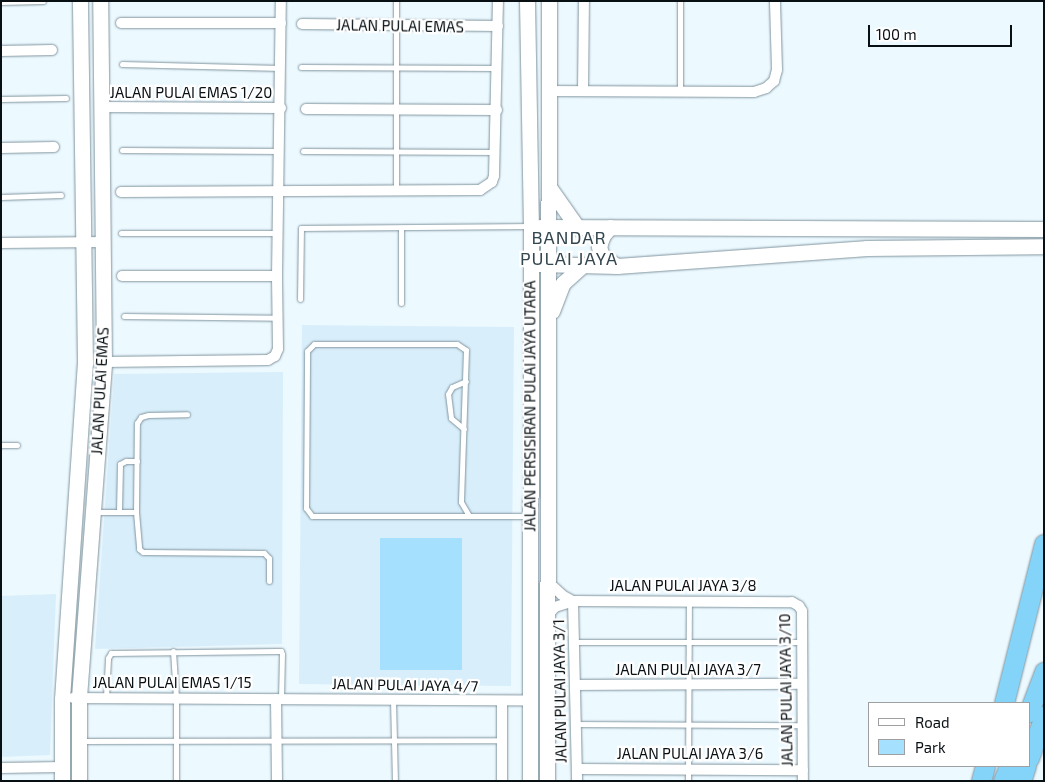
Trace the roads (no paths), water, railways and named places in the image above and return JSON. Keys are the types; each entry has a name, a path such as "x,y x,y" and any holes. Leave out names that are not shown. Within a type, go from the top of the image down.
{"highway":[{"path":"1004,702 1044,544"},
{"path":"1030,709 1044,672"},
{"path":"1030,755 1044,716"},
{"path":"981,781 986,767"},
{"path":"1003,781 1009,767"},
{"path":"1021,781 1026,767"}],"main road":[{"name":"JALAN PULAI EMAS","path":"62,774 62,699 85,362 80,1"},
{"name":"JALAN PULAI EMAS","path":"79,781 79,697 104,362 100,1"},
{"name":"JALAN PERSISIRAN PULAI JAYA UTARA","path":"527,1 531,226 530,781"},
{"name":"JALAN PERSISIRAN PULAI JAYA UTARA","path":"547,781 545,620 549,264 549,1"},
{"path":"549,187 577,227"},
{"path":"531,226 1044,229"},
{"path":"610,227 603,235 598,246 602,257 617,266"},
{"path":"530,264 617,266 867,248 1044,246"},
{"path":"548,323 556,297 563,283 582,266"}],"street":[{"path":"104,362 268,360 275,356 278,349 277,276 281,108 281,1"},
{"path":"121,192 480,190 492,182 495,152 498,1"},
{"path":"583,91 584,1"},
{"path":"548,91 754,92 766,88 774,81 777,70 776,1"},
{"path":"121,23 281,23"},
{"name":"JALAN PULAI EMAS","path":"302,24 397,27 498,26"},
{"path":"1,51 52,50"},
{"name":"JALAN PULAI EMAS 1/20","path":"100,107 281,108"},
{"path":"306,109 497,110"},
{"path":"1,148 54,147"},
{"path":"1,243 104,242"},
{"path":"122,276 277,276"},
{"path":"546,579 562,595 573,601"},
{"path":"545,620 555,607 573,601"},
{"name":"JALAN PULAI JAYA 3/8","path":"573,601 792,602"},
{"name":"JALAN PULAI JAYA 3/1","path":"573,601 577,781"},
{"name":"JALAN PULAI JAYA 3/10","path":"792,602 799,606 802,611 803,781"},
{"name":"JALAN PULAI JAYA 3/7","path":"575,685 802,684"},
{"name":"JALAN PULAI EMAS 1/15","path":"62,699 79,697 278,698"},
{"path":"277,781 278,698"},
{"name":"JALAN PULAI JAYA 4/7","path":"278,698 529,700"},
{"path":"502,701 502,781"},
{"path":"1,768 62,774"},
{"name":"JALAN PULAI JAYA 3/6","path":"577,769 803,770"}],"lane":[{"path":"1,2 43,1"},
{"path":"396,1 396,191"},
{"path":"680,1 680,92"},
{"path":"122,64 281,68"},
{"path":"301,67 497,68"},
{"path":"1,99 66,98"},
{"path":"122,150 279,152"},
{"path":"303,151 495,152"},
{"path":"1,197 61,195"},
{"path":"300,298 301,228 531,226"},
{"path":"401,228 401,303"},
{"path":"122,233 278,233"},
{"path":"124,316 277,318"},
{"path":"468,516 461,502 466,350 457,344 314,344 307,351 306,508 312,516 468,516 530,516"},
{"path":"464,429 451,418 448,394 452,387 466,381"},
{"path":"187,414 141,417 137,423 136,512 139,549 143,552 264,553 269,558 269,581"},
{"path":"1,445 17,446"},
{"path":"119,512 120,464 126,461 137,461"},
{"path":"92,512 136,512"},
{"path":"688,781 689,601"},
{"path":"574,642 802,642"},
{"path":"173,651 176,697 176,781"},
{"path":"106,697 108,654 173,651 281,651 278,698"},
{"path":"393,700 395,781"},
{"path":"575,724 802,725"},
{"path":"80,742 503,740"}],"district":[{"name":"BANDAR PULAI JAYA","path":"569,248"}]}
